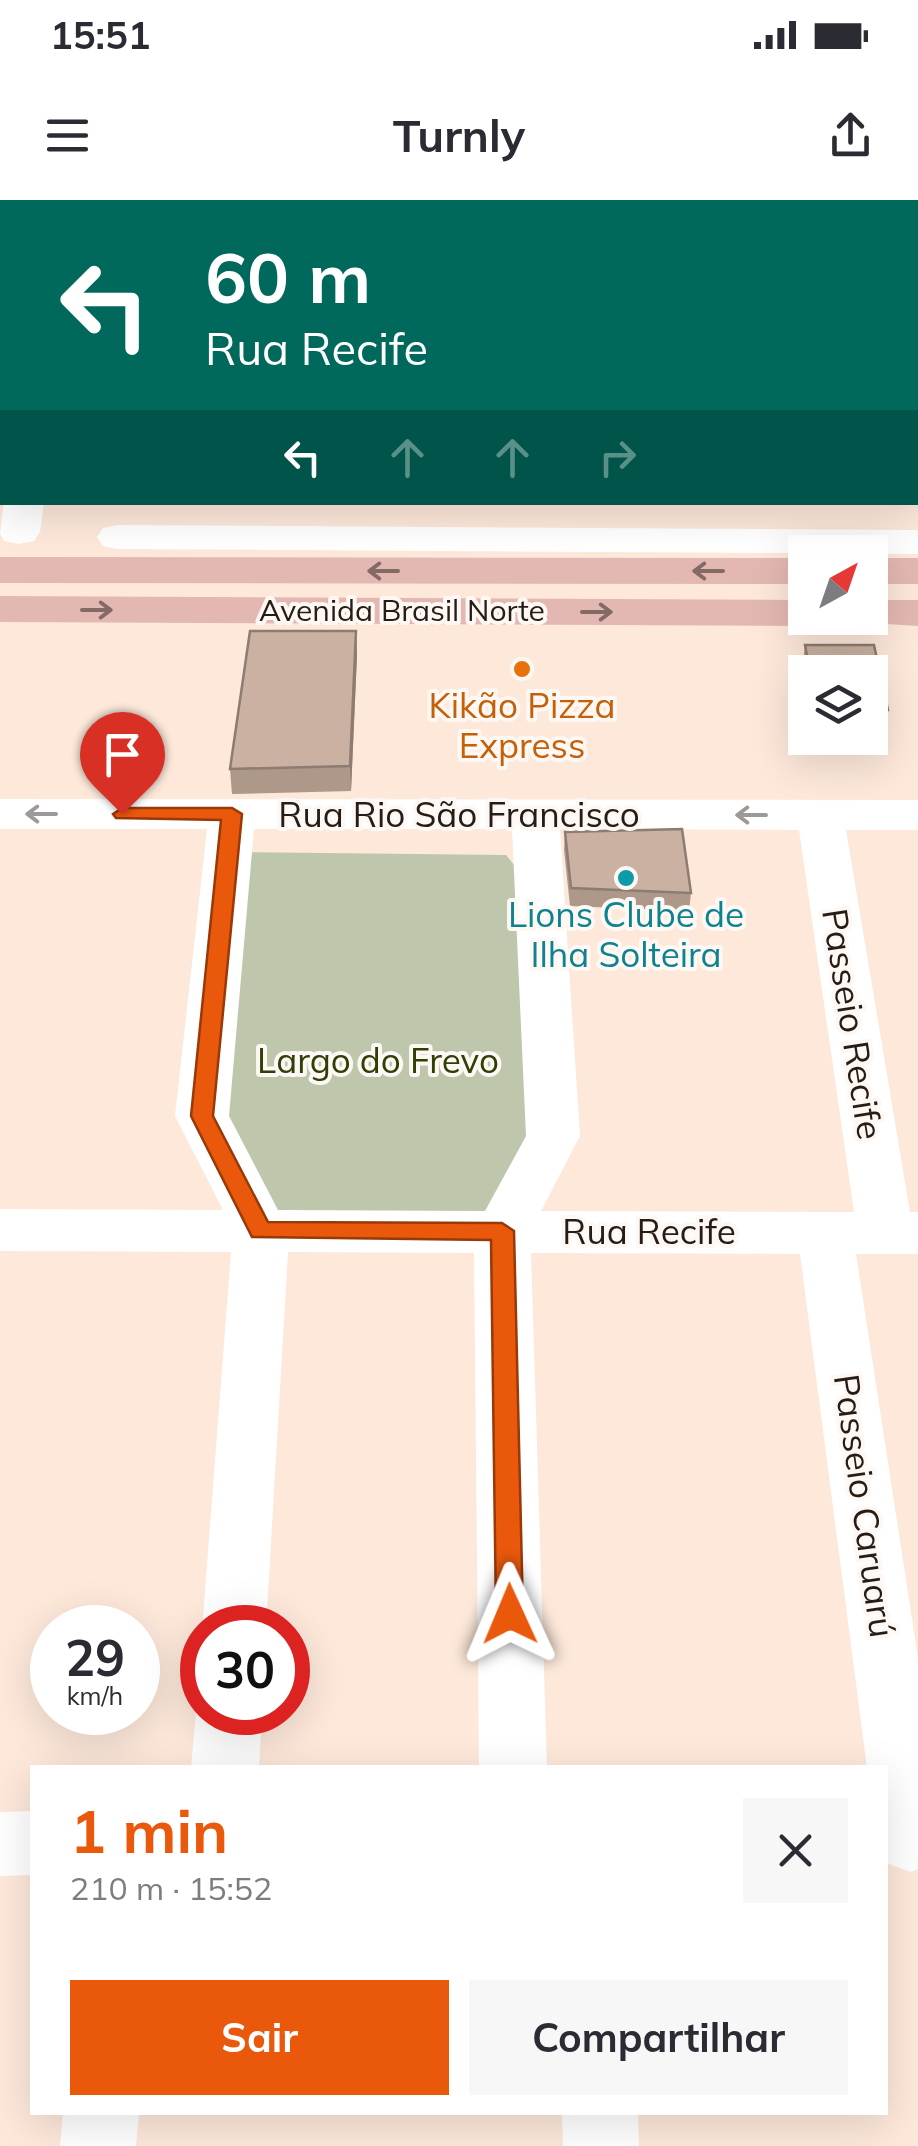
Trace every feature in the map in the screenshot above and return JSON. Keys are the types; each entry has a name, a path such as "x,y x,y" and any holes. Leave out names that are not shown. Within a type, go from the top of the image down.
{"main road":[{"name":"Avenida Brasil Norte","path":"0,570 118,536 788,570"},
{"path":"888,558 914,539"},
{"name":"Avenida Brasil Norte","path":"0,609 788,613"},
{"path":"888,613 918,613"}],"street":[{"path":"118,536 205,520 673,522 914,539"},
{"name":"Rua Rio São Francisco","path":"0,814 918,815"},
{"path":"232,814 202,1116 260,1230 236,1605"},
{"path":"512,1765 502,1231 553,1136 534,815"},
{"name":"Passeio Recife","path":"820,815 876,1233"},
{"name":"Rua Recife","path":"0,1230 876,1233"},
{"name":"Passeio Caruarú","path":"876,1233 905,1840"},
{"path":"225,1765 227,1735"},
{"path":"0,1844 30,1844"},
{"path":"98,2146 102,2115"},
{"path":"600,2115 602,2146"}],"green space":[{"name":"Largo do Frevo","path":"239,852 506,855 529,883 540,1138 493,1220 269,1219 213,1115"}],"building":[{"path":"250,631 356,631 350,766 230,769"},
{"path":"805,645 874,645 876,655 807,655"},
{"name":"Lions Clube de Ilha Solteira","path":"682,829 691,893 571,888 565,832"}],"place":[{"name":"Kikão Pizza Express","path":"522,669"},
{"name":"Lions Clube de Ilha Solteira","path":"626,878"}],"route":[{"path":"122,814 232,814 202,1116 260,1230 502,1231 510,1614"}]}
